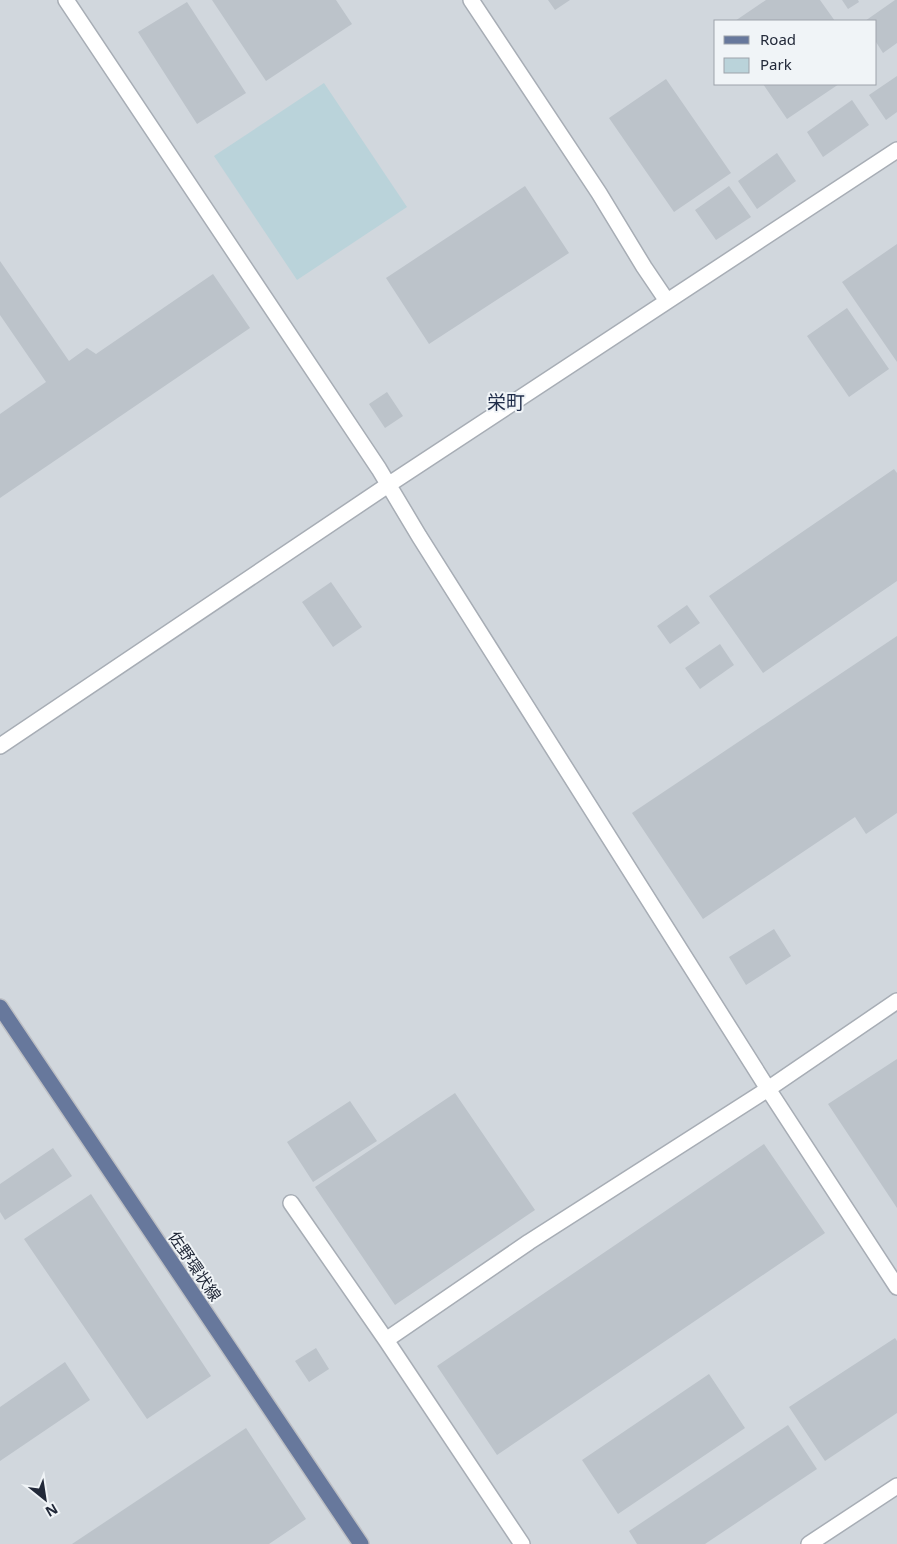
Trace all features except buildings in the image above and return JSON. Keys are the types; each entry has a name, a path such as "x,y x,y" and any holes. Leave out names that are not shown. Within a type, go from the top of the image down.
{"main road":[{"name":"佐野環状線","path":"0,1007 361,1544"}],"street":[{"path":"66,0 388,485 768,1090 897,1287"},
{"path":"472,0 599,193 667,301"},
{"path":"0,746 388,485 897,150"},
{"path":"386,1340 529,1242 768,1090 897,1001"},
{"path":"291,1203 386,1340 522,1544"},
{"path":"809,1544 897,1486"}],"shaded area":[{"path":"0,0 897,0 897,1544 0,1544"}],"green space":[{"path":"324,83 407,207 297,280 214,156"}],"district":[{"name":"栄町","path":"506,402"}]}
